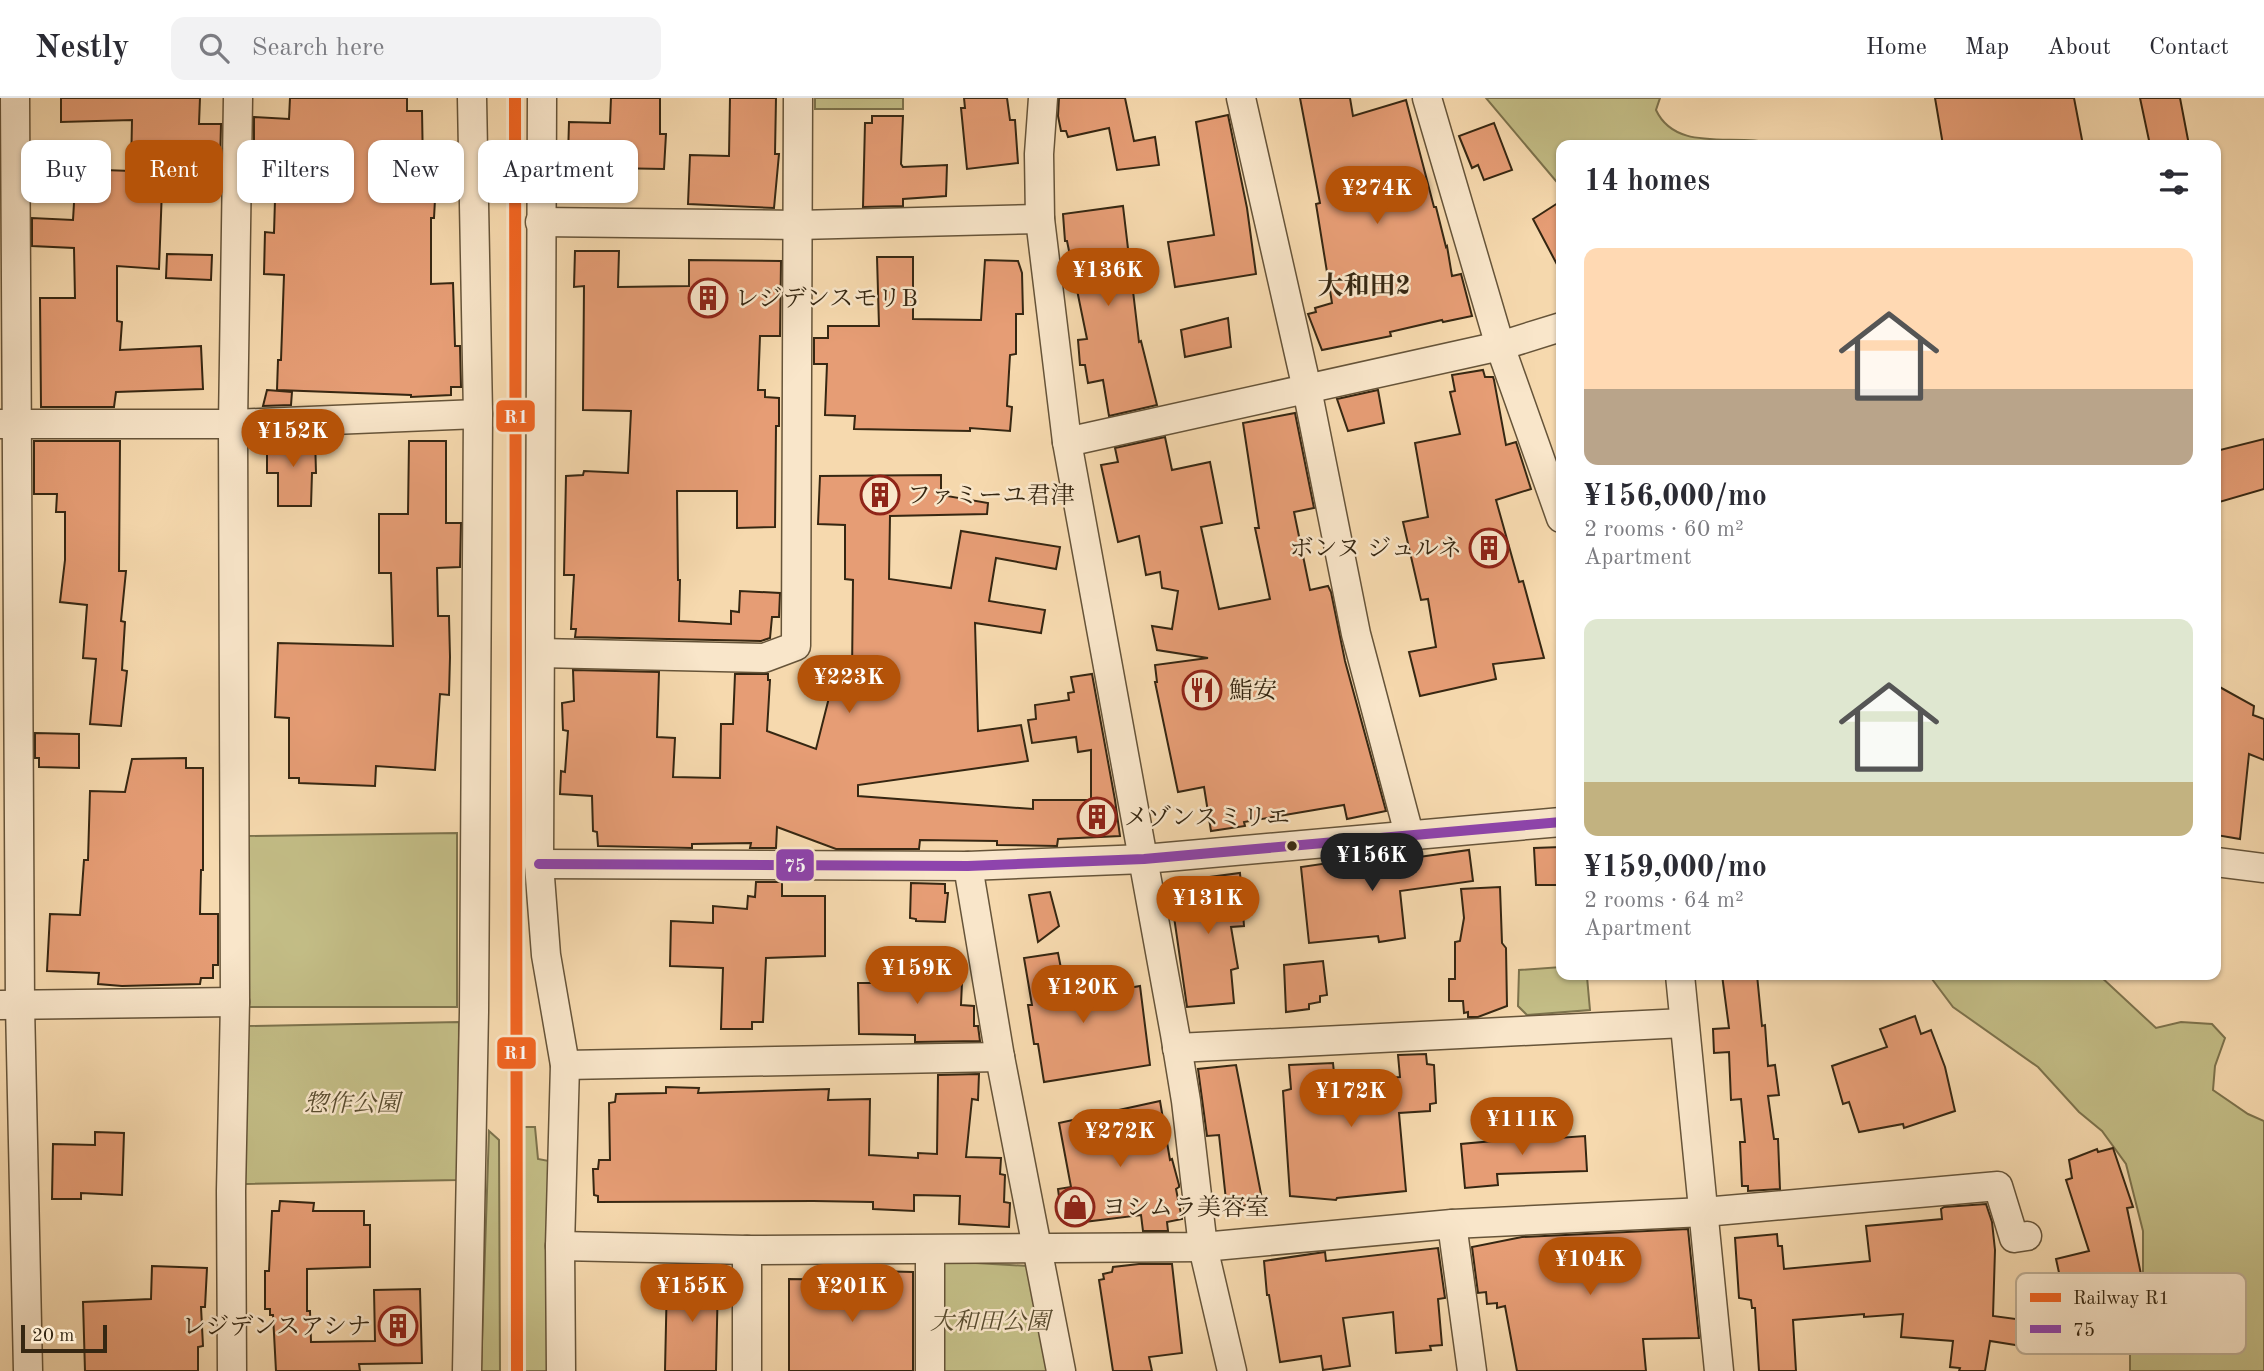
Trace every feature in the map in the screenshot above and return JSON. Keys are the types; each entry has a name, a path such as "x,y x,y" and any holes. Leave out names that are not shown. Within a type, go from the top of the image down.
{"street":[{"path":"16,98 9,424 10,1005 28,1371"},
{"path":"232,1371 235,1002 233,424 238,98"},
{"path":"467,1371 474,999 478,414 472,98"},
{"path":"542,98 539,864 546,955 565,1065 560,1246 561,1371"},
{"path":"540,653 764,658 796,646 797,98"},
{"path":"1043,98 1039,154 1040,219 1067,442 1186,1101 1203,1247 1232,1371"},
{"path":"1241,98 1307,389 1356,634 1409,834"},
{"path":"1427,98 1500,346 1556,504"},
{"path":"540,222 798,225 1040,219"},
{"path":"1067,442 1500,346 1556,329"},
{"path":"9,424 233,424 478,414"},
{"path":"539,864 968,866 1144,859 1556,822"},
{"path":"2221,863 2264,868"},
{"path":"968,866 1000,1057 1061,1371"},
{"path":"1680,980 1719,1371"},
{"path":"10,1005 235,1002"},
{"path":"1177,1048 1684,1023"},
{"path":"565,1065 1000,1057"},
{"path":"560,1246 930,1251 1203,1247 1452,1224 1704,1212 1998,1186 2014,1238 2027,1236"},
{"path":"1452,1224 1472,1371"},
{"path":"747,1250 747,1371"},
{"path":"930,1251 930,1371"}],"green space":[{"path":"815,98 903,98 903,109 815,109"},
{"path":"1486,98 1660,98 1656,110 1666,124 1678,132 1693,137 1745,140 1556,140 1556,181"},
{"path":"457,833 457,1007 246,1007 246,836"},
{"path":"1556,967 1556,980 1587,980 1590,1010 1527,1015 1518,1006 1519,970"},
{"path":"1933,980 2104,980 2156,1028 2181,1022 2212,1024 2225,1038 2215,1066 2213,1090 2248,1114 2264,1121 2264,1371 2130,1371 2130,1354 2246,1354 2246,1273 2143,1273 2143,1231 2126,1164 2102,1131 2079,1112 2038,1067 1953,1007"},
{"name":"惣作公園","path":"459,1022 458,1180 245,1184 248,1026"},
{"path":"524,1127 535,1127 538,1159 549,1161 551,1371 525,1371"},
{"path":"489,1131 499,1140 500,1371 481,1371"},
{"name":"大和田公園","path":"942,1261 1028,1266 1048,1371 943,1371"}],"building":[{"path":"61,98 200,98 199,124 221,124 221,140 132,140 132,120 61,122"},
{"path":"290,98 407,98 407,111 422,111 423,140 368,140 368,203 435,203 434,218 431,218 431,284 453,283 455,346 460,346 461,387 451,387 451,395 411,397 277,390 278,360 281,360 284,275 264,274 265,232 274,233 275,203 354,203 354,140 254,140 254,117 289,119"},
{"path":"611,98 660,98 660,134 666,134 664,169 638,169 638,140 568,140 569,122 610,123"},
{"path":"730,98 776,98 775,154 779,154 774,208 688,204 690,155 729,156"},
{"path":"964,98 1007,98 1010,120 1015,120 1018,163 967,169 961,108 965,108"},
{"path":"1059,98 1125,98 1134,141 1155,137 1159,165 1117,170 1109,128 1068,137 1066,131 1061,131"},
{"path":"1300,98 1350,98 1353,116 1406,100 1447,246 1452,276 1461,274 1472,316 1443,322 1442,320 1390,332 1391,336 1322,350 1308,314 1316,312 1315,308 1332,303 1316,204 1320,203"},
{"path":"1935,98 2074,98 2082,140 1942,140"},
{"path":"2140,98 2180,98 2188,140 2149,140"},
{"path":"1228,115 1247,208 1256,274 1175,287 1168,242 1214,235 1196,122"},
{"path":"872,116 903,116 901,164 903,167 947,165 946,196 903,199 903,206 863,207 865,123 872,123"},
{"path":"1494,123 1512,170 1484,180 1478,165 1472,168 1459,136"},
{"path":"111,170 125,171 125,203 161,203 159,269 117,266 117,321 122,322 120,350 201,346 203,389 116,392 114,407 41,407 40,298 75,298 74,248 32,246 32,218 73,220 74,203 111,203"},
{"path":"1556,204 1556,263 1533,219"},
{"path":"1123,206 1139,342 1141,341 1157,405 1109,416 1103,380 1088,383 1085,365 1080,365 1078,340 1087,339 1065,241 1063,214"},
{"path":"575,251 619,251 618,287 689,286 689,260 781,261 780,336 760,336 758,390 765,390 765,397 779,398 779,426 776,426 775,527 737,528 737,491 677,491 679,621 731,624 731,611 739,612 740,591 780,593 779,617 772,617 770,638 761,641 575,637 576,629 571,629 574,575 564,575 566,476 583,475 584,471 628,473 631,411 583,410 584,286 574,287"},
{"path":"167,254 212,255 211,280 166,278"},
{"path":"877,257 913,257 913,319 981,320 985,260 1018,261 1022,273 1023,314 1016,314 1016,354 1010,355 1007,406 1012,407 1010,431 970,428 970,431 854,429 855,416 825,415 827,364 814,364 814,338 828,338 828,326 879,326"},
{"path":"1228,318 1231,347 1185,357 1181,330"},
{"path":"1483,370 1485,377 1493,377 1494,380 1506,445 1516,442 1531,489 1496,500 1519,582 1523,581 1544,658 1493,664 1496,679 1420,696 1409,652 1436,647 1428,599 1421,600 1403,522 1428,517 1415,443 1460,434 1450,392 1455,391 1452,375"},
{"path":"267,390 292,392 291,405 263,406"},
{"path":"1378,390 1384,423 1348,431 1337,399"},
{"path":"1295,413 1314,508 1294,512 1310,590 1328,586 1331,592 1345,661 1386,811 1347,819 1344,805 1244,822 1245,826 1211,831 1204,787 1178,792 1155,682 1155,665 1208,658 1157,650 1152,626 1172,629 1178,591 1162,588 1160,572 1146,575 1139,536 1118,542 1101,465 1118,462 1115,448 1165,437 1172,470 1210,462 1222,523 1201,527 1219,609 1270,599 1255,528 1259,528 1243,423"},
{"path":"315,437 316,473 312,473 311,506 278,506 278,473 267,473 267,443 257,440"},
{"path":"2264,439 2264,489 2221,502 2221,450"},
{"path":"34,441 120,441 119,571 126,571 121,621 125,622 122,670 127,671 121,726 90,724 96,659 83,658 87,605 60,602 65,560 65,512 56,512 57,494 34,494"},
{"path":"409,441 446,441 446,523 461,523 460,567 437,568 438,616 449,616 450,657 449,695 440,694 435,770 376,766 375,786 299,783 299,778 289,778 289,718 275,717 278,643 393,646 391,573 379,573 379,514 408,514"},
{"path":"941,475 941,495 988,503 987,514 890,516 889,579 951,588 961,531 1060,547 1056,569 996,558 989,601 1045,610 1041,633 975,623 978,731 1021,725 1028,761 858,785 858,796 1033,809 1033,800 1091,800 1091,750 1078,752 1076,737 1032,743 1028,720 1036,719 1035,705 1069,700 1068,693 1074,692 1071,677 1092,674 1120,836 1058,839 1057,846 997,845 997,841 920,840 919,849 836,849 777,827 776,848 750,848 751,843 692,844 692,848 598,846 597,832 593,831 592,796 560,794 561,771 565,772 568,731 563,730 562,703 574,701 573,670 659,672 657,737 675,738 673,777 720,778 721,724 733,724 735,674 768,674 770,680 767,731 816,749 836,670 852,674 853,580 845,579 845,525 818,524 820,476"},
{"path":"2221,688 2254,706 2253,715 2264,719 2264,760 2249,754 2240,839 2221,836"},
{"path":"35,733 79,734 79,768 39,767 39,758 35,758"},
{"path":"186,758 186,768 203,768 200,914 218,914 218,965 213,965 213,978 201,978 200,984 122,986 98,984 99,973 47,971 50,914 80,915 84,860 88,860 90,791 125,792 132,759"},
{"path":"1556,847 1556,885 1536,885 1534,848"},
{"path":"1469,850 1473,881 1400,891 1405,938 1379,942 1378,936 1309,943 1301,867 1356,859 1398,860"},
{"path":"1240,873 1244,926 1231,927 1238,968 1231,970 1234,1003 1187,1007 1171,896 1180,881"},
{"path":"756,882 782,882 782,896 825,896 825,956 766,958 763,1022 752,1022 752,1029 721,1029 723,968 670,966 671,921 713,923 713,906 747,909 748,896 755,897"},
{"path":"911,883 945,884 945,893 948,893 945,922 916,921 910,918"},
{"path":"1500,887 1502,943 1506,948 1507,1006 1478,1017 1468,1017 1468,1012 1464,1013 1463,1001 1449,1001 1449,979 1455,979 1455,942 1460,941 1464,918 1461,889"},
{"path":"1050,892 1059,926 1038,942 1029,895"},
{"path":"1058,953 1067,999 1140,986 1150,1065 1044,1082 1038,1044 1034,1044 1028,1005 1032,1005 1024,958"},
{"path":"1323,961 1327,995 1320,996 1320,1002 1309,1004 1309,1009 1286,1012 1284,965"},
{"path":"880,968 958,968 957,981 962,982 961,1005 974,1006 974,1026 978,1026 980,1041 915,1042 915,1035 859,1034 858,983 879,983"},
{"path":"1723,980 1757,980 1768,1066 1775,1065 1779,1095 1768,1096 1774,1139 1778,1139 1780,1189 1748,1191 1748,1186 1742,1186 1740,1142 1745,1142 1741,1099 1731,1100 1729,1052 1714,1053 1713,1029 1729,1028"},
{"path":"1915,1016 1921,1034 1931,1030 1945,1067 1955,1111 1904,1128 1903,1124 1859,1132 1849,1102 1843,1104 1832,1066 1887,1047 1880,1029"},
{"path":"1426,1054 1427,1064 1434,1065 1436,1103 1430,1104 1430,1111 1399,1113 1406,1191 1336,1200 1290,1196 1283,1091 1291,1089 1289,1065 1333,1063 1335,1083 1400,1077 1398,1055"},
{"path":"1236,1065 1263,1204 1238,1206 1237,1198 1226,1200 1219,1135 1207,1136 1198,1069"},
{"path":"979,1074 978,1100 972,1099 966,1157 1001,1158 1000,1174 1005,1175 1004,1202 1010,1203 1009,1227 959,1224 960,1196 914,1195 914,1211 873,1209 873,1202 598,1202 598,1196 594,1195 593,1169 598,1169 599,1160 610,1160 609,1103 615,1102 616,1094 666,1093 666,1087 699,1088 698,1093 829,1089 828,1100 870,1099 869,1155 918,1158 918,1153 937,1154 938,1075"},
{"path":"1160,1101 1170,1160 1172,1159 1179,1185 1176,1189 1182,1219 1167,1222 1168,1231 1143,1231 1141,1215 1067,1224 1067,1218 1062,1219 1058,1189 1071,1187 1059,1123"},
{"path":"1543,1127 1544,1139 1585,1136 1587,1171 1497,1174 1498,1185 1465,1188 1461,1144 1515,1139 1515,1128"},
{"path":"95,1132 124,1133 122,1195 81,1193 81,1199 52,1199 53,1144 95,1145"},
{"path":"2113,1148 2133,1207 2127,1208 2141,1273 2059,1273 2056,1259 2089,1251 2066,1180 2072,1178 2069,1160 2097,1149 2098,1152"},
{"path":"280,1201 314,1203 313,1211 364,1211 364,1225 370,1225 370,1267 307,1269 307,1311 310,1311 311,1342 375,1341 374,1290 420,1289 422,1363 359,1364 360,1371 276,1371 273,1315 270,1315 270,1309 265,1309 265,1271 269,1271 272,1211 279,1211"},
{"path":"1986,1204 1992,1222 1995,1250 1993,1316 2016,1319 2016,1345 1990,1341 1985,1371 1959,1371 1960,1368 1950,1367 1953,1341 1901,1337 1903,1314 1864,1317 1864,1314 1793,1320 1796,1371 1759,1371 1755,1308 1752,1308 1751,1300 1739,1298 1735,1238 1777,1234 1778,1246 1782,1246 1784,1269 1870,1261 1866,1226 1942,1219 1941,1209"},
{"path":"1688,1229 1699,1338 1643,1339 1646,1371 1517,1371 1505,1306 1497,1308 1497,1303 1487,1304 1486,1292 1478,1293 1472,1247 1522,1237"},
{"path":"1438,1248 1445,1298 1438,1299 1442,1345 1430,1346 1431,1350 1396,1353 1393,1312 1343,1318 1350,1366 1323,1370 1321,1356 1280,1362 1267,1295 1264,1261 1325,1252 1326,1261"},
{"path":"1172,1264 1182,1353 1149,1357 1152,1371 1113,1371 1099,1280 1104,1279 1103,1274 1112,1272 1113,1267"},
{"path":"152,1266 207,1268 205,1307 201,1307 203,1346 198,1347 198,1371 85,1371 83,1302 151,1299"},
{"path":"872,1271 913,1272 913,1371 789,1371 789,1279 866,1280 866,1273 872,1274"},
{"path":"667,1278 718,1278 716,1371 665,1371"}],"rail line":[{"name":"R1","path":"515,98 517,1371"}],"transit line":[{"name":"75","path":"539,864 968,866 1144,859 1556,822"}],"place":[{"name":"レジデンスモリB","path":"708,298"},
{"name":"ファミーユ君津","path":"880,495"},
{"name":"ボンヌ ジュルネ","path":"1489,548"},
{"name":"鮨安","path":"1202,690"},
{"name":"メゾンスミリエ","path":"1097,817"},
{"name":"ヨシムラ美容室","path":"1075,1207"},
{"name":"レジデンスアシナ","path":"398,1326"}],"district":[{"name":"大和田2","path":"1364,285"}]}
